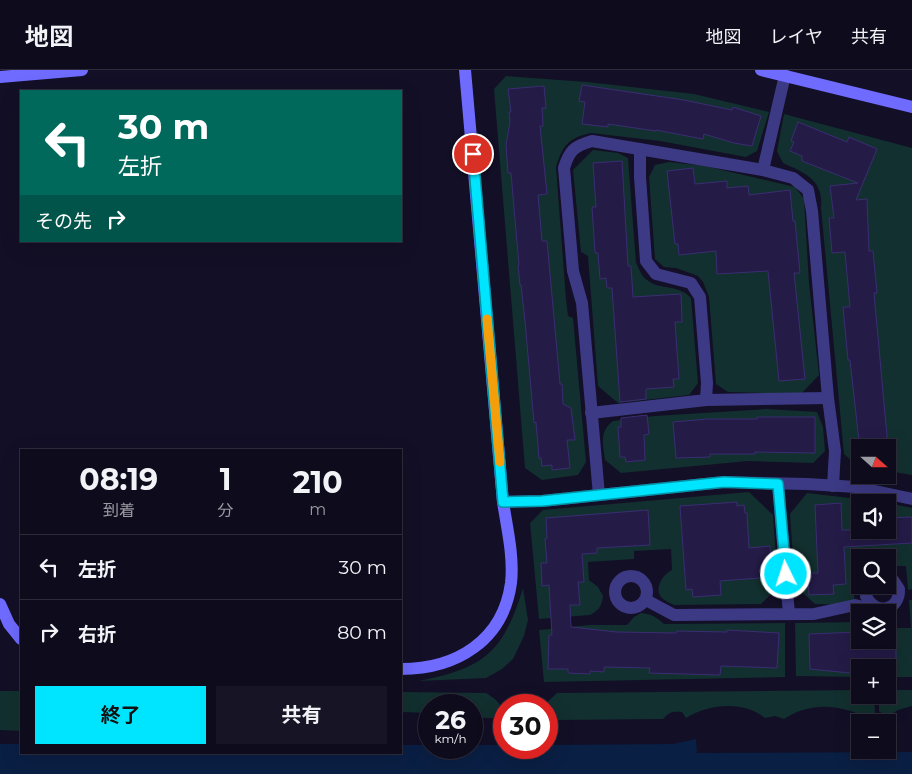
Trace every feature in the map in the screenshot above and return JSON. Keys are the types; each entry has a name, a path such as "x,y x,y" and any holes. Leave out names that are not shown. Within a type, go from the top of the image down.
{"street":[{"path":"0,77 82,70"},
{"path":"402,669 415,669 452,661 469,652 495,626 503,610 511,581 465,70"},
{"path":"761,70 912,107"},
{"path":"763,170 785,75"},
{"path":"599,496 582,302 573,271 564,168 572,149 592,141 763,170 793,178 808,190 812,211 828,398 835,451 834,486"},
{"path":"640,149 646,261 656,274 691,283 700,297 707,383 706,400"},
{"path":"591,413 706,400 828,398"},
{"path":"503,502 599,496 724,482 856,487 912,499"},
{"path":"778,484 789,614"},
{"path":"893,604 897,600 899,589 896,584"},
{"path":"646,600 674,614 814,614 851,606"},
{"path":"0,604 9,624 20,638"}],"green space":[{"path":"506,76 587,82 694,94 769,112 757,151 746,157 660,141 591,133 577,137 564,148 556,167 566,299 568,316 573,318 586,462 578,475 542,480 525,468 494,89"},
{"path":"784,114 912,148 912,475 896,472 896,439 851,439 851,460 844,454 821,198 816,184 799,170 783,163 777,151"},
{"path":"593,150 618,153 628,158 636,263 642,274 652,283 680,290 691,298 698,383 689,395 618,403 598,386 588,256 581,252 573,170"},
{"path":"669,162 705,166 795,187 804,199 809,283 819,375 801,394 728,392 716,384 709,297 703,282 698,276 676,268 664,267 655,259 649,177 655,165"},
{"path":"766,409 817,412 823,427 825,451 813,463 748,461 621,473 605,460 604,434 613,421 655,416"},
{"path":"749,492 773,515 778,587 761,604 674,605 662,598 658,590 660,582 672,570 671,549 634,551 634,559 588,562 589,580 598,587 603,596 601,605 596,611 590,615 539,619 530,523 543,510"},
{"path":"807,493 851,498 851,539 896,539 896,505 912,508 912,589 908,590 906,566 896,566 896,549 851,549 851,594 854,594 855,604 815,604 795,586 790,514"},
{"path":"523,588 528,620 524,636 513,659 502,669 486,678 419,681 460,670 488,654 498,643 507,628"},
{"path":"909,600 912,600 912,677 896,677 896,659 851,659 851,677 796,676 795,623 851,622 851,649 896,649 896,627 911,628"},
{"path":"641,613 654,616 664,624 785,623 785,677 544,682 539,630 590,625 627,625 634,617"},
{"path":"851,690 851,704 874,704 875,714 859,714 825,707 804,710 784,719 775,716 765,718 747,708 726,706 695,713 686,718 682,712 671,712 663,719 558,720 557,693"},
{"path":"896,690 912,690 912,706 892,714 883,714 879,711 879,704 896,704"},
{"path":"0,691 20,691 20,731 0,730"},
{"path":"402,692 486,693 493,698 493,718 483,718 483,694 418,694 418,713 402,712"}],"water":[{"path":"696,739 697,753 851,752 851,759 896,759 896,752 912,752 912,774 0,774 0,744 20,744 20,754 402,754 402,745 418,745 418,759 483,759 483,745 493,745 493,759 558,759 558,745 673,744"}],"building":[{"path":"582,85 684,100 732,110 733,107 761,116 752,146 704,134 703,139 656,130 608,124 608,127 582,124 585,102 579,101"},
{"path":"544,86 546,108 542,108 543,126 540,126 547,194 538,195 542,241 547,241 563,404 571,408 575,440 567,440 570,468 552,470 552,465 542,466 541,458 539,458 536,422 534,423 518,266 511,173 508,173 506,145 510,122 509,112 511,112 508,89"},
{"path":"798,122 847,142 849,137 877,149 856,200 867,199 869,251 873,251 877,293 874,293 887,439 859,439 843,307 850,307 845,252 832,253 829,218 834,218 830,186 858,183 802,161 802,156 790,151 794,142 791,141"},
{"path":"622,161 628,266 631,266 633,297 681,294 682,322 675,322 679,379 673,379 674,387 646,389 646,399 620,402 612,288 607,288 606,278 600,279 598,253 595,253 592,207 596,207 593,163"},
{"path":"693,168 695,184 727,181 727,188 748,186 749,195 790,190 800,273 794,273 805,379 779,381 768,271 717,274 716,251 679,255 678,244 675,244 667,171"},
{"path":"647,415 649,434 644,435 645,460 626,462 625,457 620,457 618,427 621,427 621,418"},
{"path":"757,417 815,417 815,453 755,452 755,454 710,454 710,457 676,458 673,422 707,419 757,419"},
{"path":"737,502 737,506 744,505 745,513 747,513 749,548 770,546 772,577 720,581 721,595 693,597 692,589 686,590 680,506"},
{"path":"841,503 842,530 851,530 851,539 896,539 896,518 912,517 912,543 844,547 846,584 833,585 834,594 809,595 808,573 818,573 815,505"},
{"path":"648,510 650,545 597,548 597,553 582,554 584,582 578,582 580,605 570,605 571,627 617,632 676,633 677,631 727,632 727,630 779,633 777,668 721,666 720,675 649,673 650,668 604,667 604,672 590,671 590,674 568,673 568,669 548,669 549,635 552,635 549,585 542,586 541,563 547,563 546,518"},
{"path":"851,632 851,649 896,649 896,659 851,659 851,673 810,669 809,634"}],"slow traffic":[{"path":"487,319 500,462"}],"route":[{"path":"473,154 503,502 599,496 724,482 778,484 786,574"}]}
